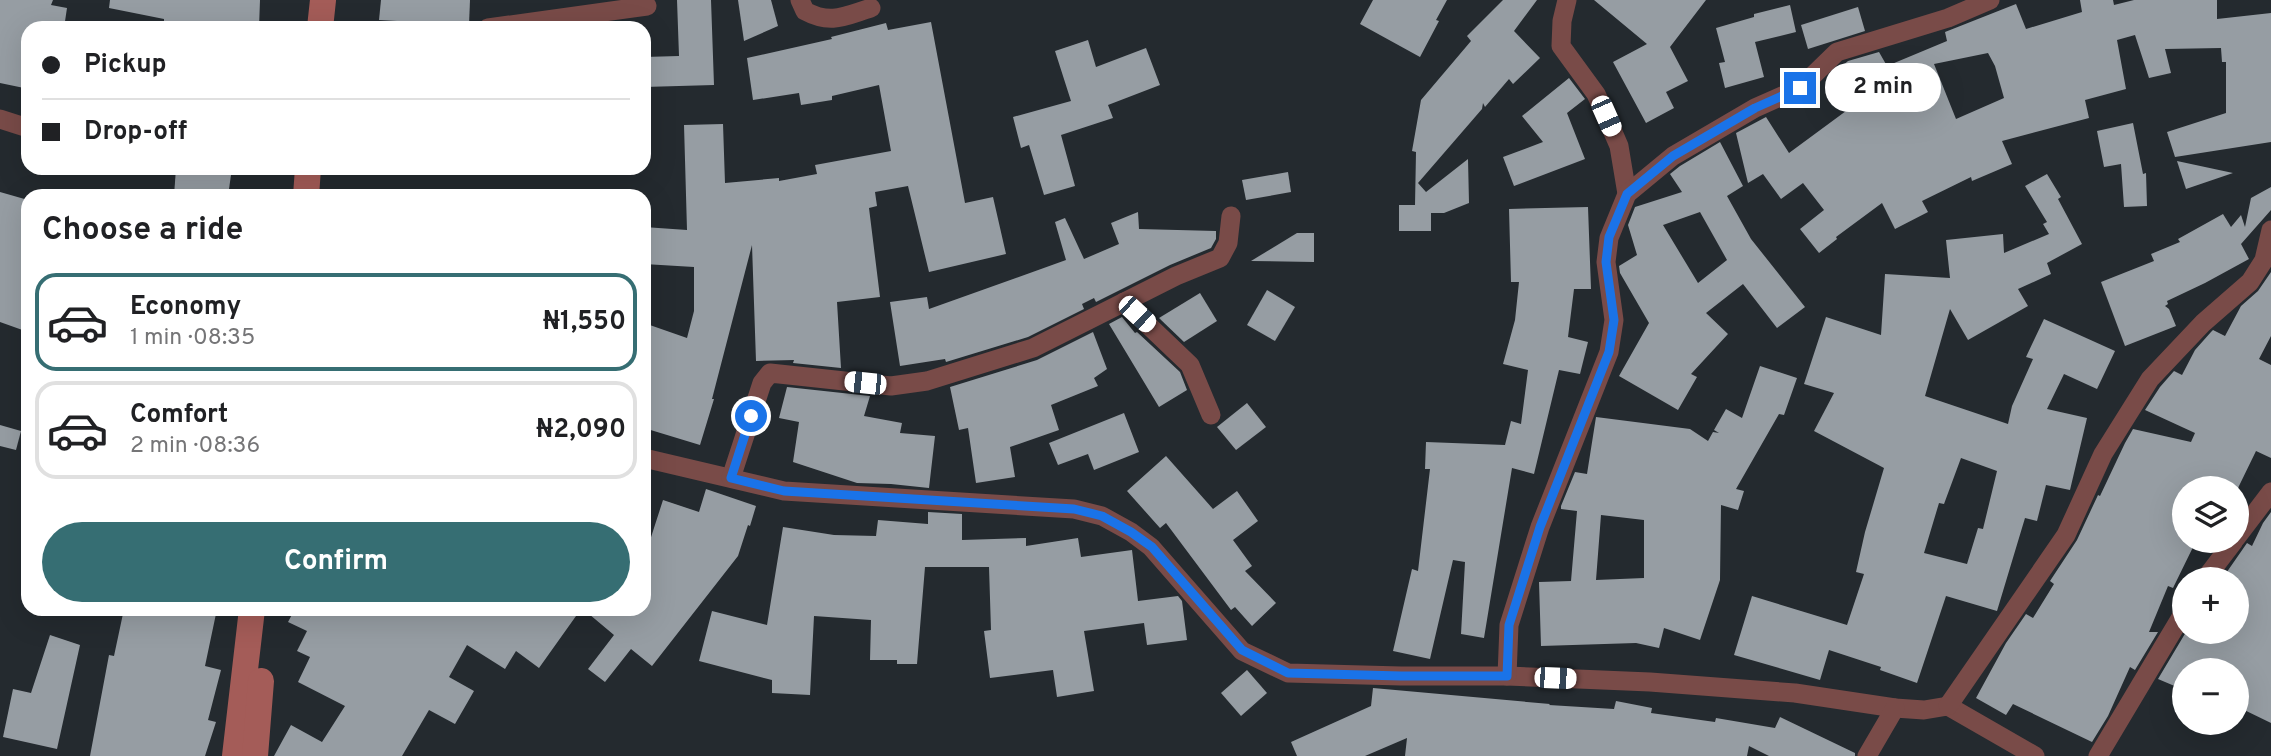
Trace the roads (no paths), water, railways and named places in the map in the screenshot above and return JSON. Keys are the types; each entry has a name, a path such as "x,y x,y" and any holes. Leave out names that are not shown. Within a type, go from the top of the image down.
{"main road":[{"path":"304,21 306,0"},
{"path":"321,21 323,0"},
{"path":"235,756 251,616"},
{"path":"255,756 266,616"}],"street":[{"path":"800,0 805,11 819,19 835,19 871,8"},
{"path":"1567,0 1562,21 1561,46 1595,94 1606,116 1619,146 1627,194"},
{"path":"1507,676 1509,625 1540,527 1609,352 1614,320 1606,262 1609,237 1627,194 1673,156 1755,108 1800,88 1837,52 1948,18 1990,0"},
{"path":"539,21 648,6"},
{"path":"0,119 21,126"},
{"path":"731,478 762,383 770,373 891,386 927,381 1033,348 1176,276 1220,258 1228,243 1231,216"},
{"path":"1948,706 2066,535 2104,454 2150,379 2203,323 2250,282 2264,260 2271,230"},
{"path":"1125,302 1190,365 1211,415"},
{"path":"651,460 784,491 1074,509 1102,516 1152,547 1242,650 1288,673 1507,676 1650,682 1795,693 1895,708 1924,710 1948,706 2035,756"},
{"path":"2249,521 2271,492"},
{"path":"2098,756 2172,631"},
{"path":"1867,756 1895,708"}]}
